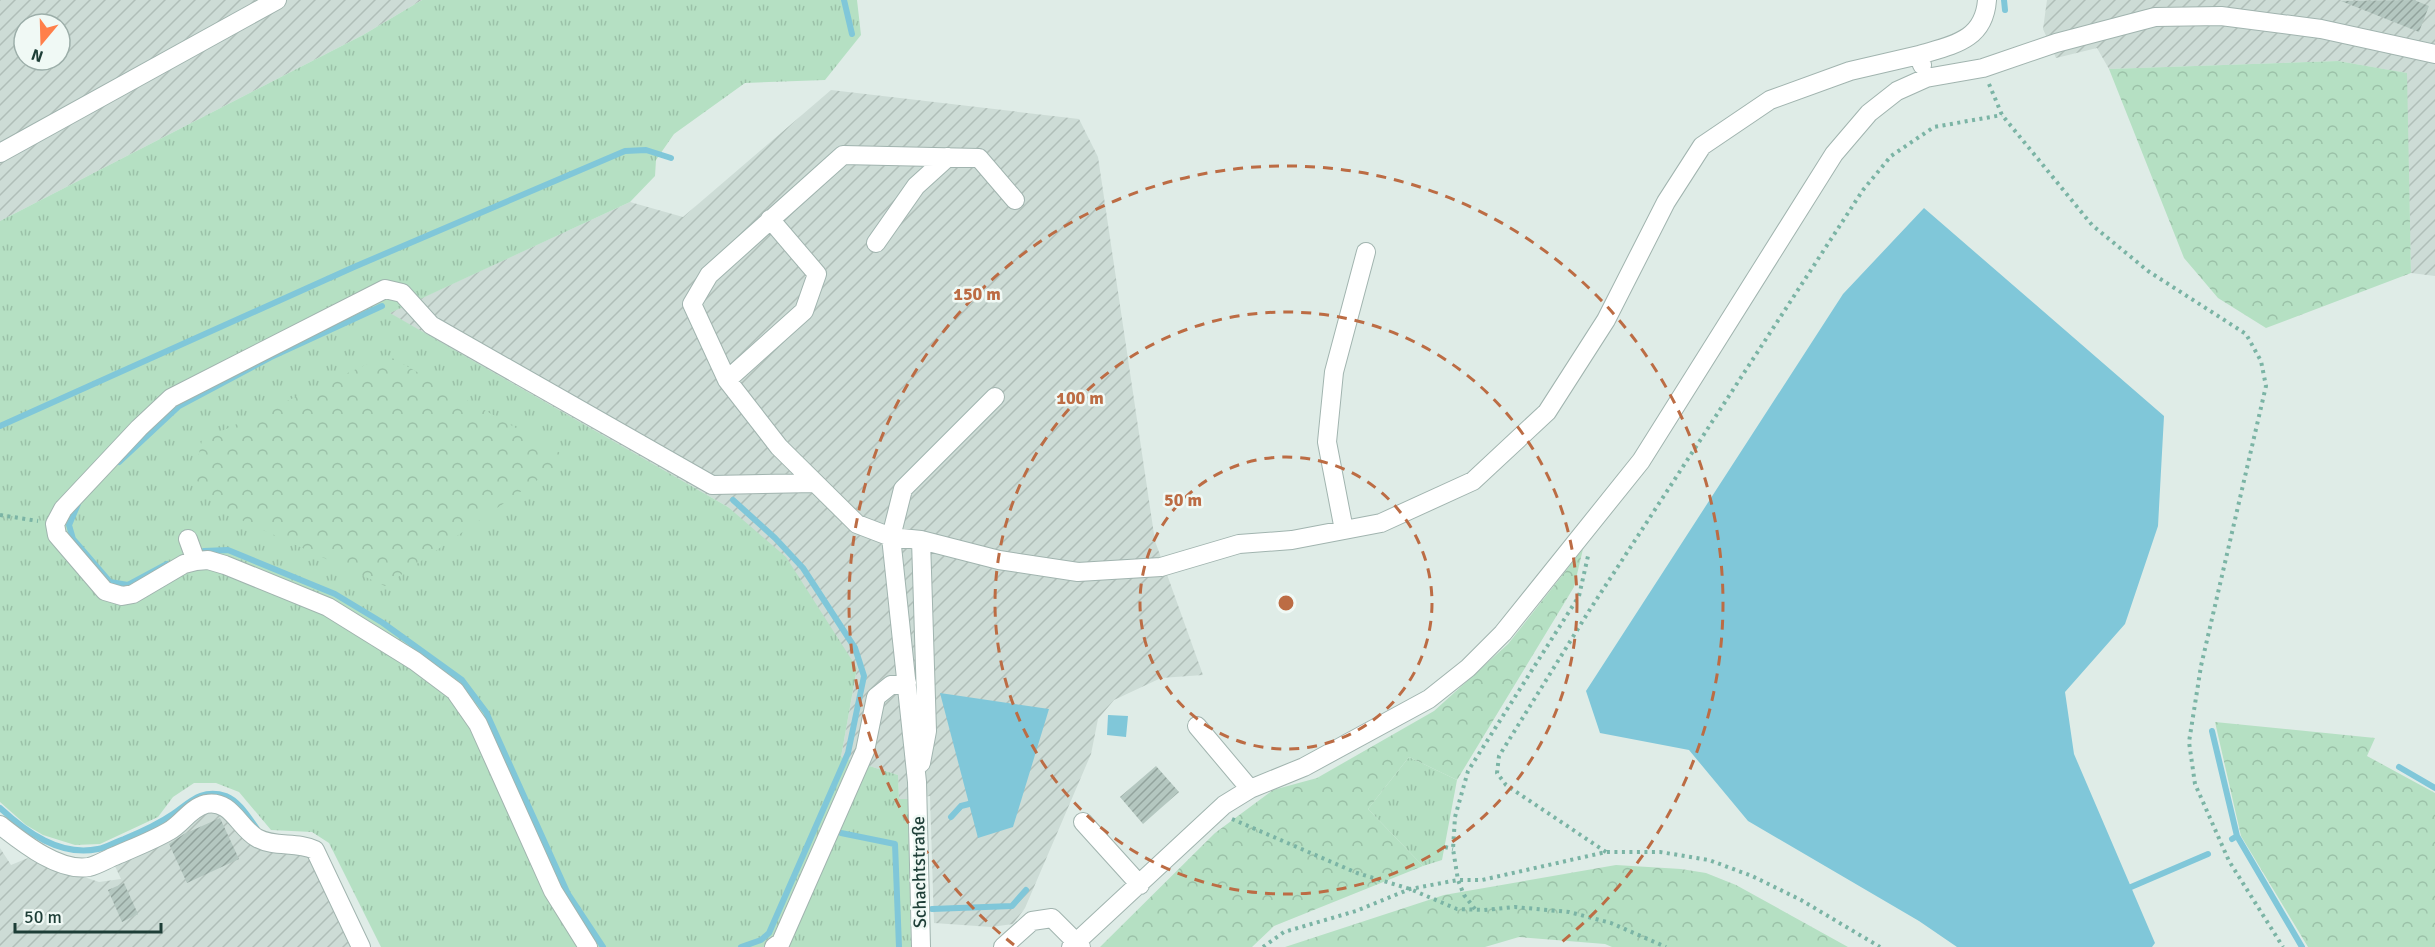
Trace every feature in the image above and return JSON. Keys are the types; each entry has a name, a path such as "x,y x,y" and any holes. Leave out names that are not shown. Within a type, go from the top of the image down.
{"street":[{"path":"0,153 277,0"},
{"path":"1016,200 979,158 843,155 709,275 692,304 727,380 779,447 857,524 891,537 921,540 999,560 1078,572 1161,567 1239,544 1292,540 1381,523 1473,481 1547,412 1606,320 1666,202 1702,147 1770,100 1850,71 1955,45 1977,32 1986,10 1987,0"},
{"path":"1004,947 1032,921 1052,918 1076,945 1224,806 1250,789 1304,767 1429,699 1468,668 1503,633 1641,461 1834,154 1869,113 1897,91 1926,78 1983,68 2056,43 2156,17 2221,16 2321,29 2435,54"},
{"path":"1919,55 1926,78"},
{"path":"876,243 916,186 948,157"},
{"path":"727,380 804,311 817,274 770,219"},
{"path":"1344,530 1328,442 1334,372 1366,252"},
{"path":"588,947 553,891 478,724 455,691 415,661 328,607 208,560 184,564 133,594 122,596 105,591 57,535 55,524 63,509 138,428 171,398 385,289 402,292 431,325 712,485 815,483"},
{"path":"917,790 891,537 903,489 995,397"},
{"path":"188,539 196,561"},
{"path":"917,790 927,731 921,540"},
{"path":"774,947 781,942 865,751 876,697 891,685 907,683"},
{"path":"1197,726 1250,789"},
{"name":"Schachtstraße","path":"917,790 921,947"},
{"path":"0,825 35,852 73,867 90,867 172,830 192,811 206,804 220,805 230,810 255,837 269,843 306,846 315,850 362,947"},
{"path":"1083,822 1140,885"}],"path":[{"path":"1983,68 2002,115 2092,225 2148,271 2246,334 2261,361 2266,386 2201,666 2189,742 2195,784 2229,861 2283,947"},
{"path":"1606,852 1506,785 1497,773 1499,756 1596,601 1863,190 1891,156 1934,128 2002,115"},
{"path":"0,515 55,524"},
{"path":"1475,909 1464,895 1458,880 1453,849 1455,817 1468,771 1579,596 1590,551"},
{"path":"1224,806 1233,821 1357,873 1410,889 1457,909 1515,907 1569,912 1611,923 1666,947"},
{"path":"1445,847 1453,849"},
{"path":"1263,947 1284,932 1356,911 1410,889 1458,880 1482,880 1606,852 1660,852 1709,860 1752,876 1801,900 1880,947"}],"shaded area":[{"path":"0,0 422,0 363,35 0,221"},
{"path":"2047,0 2435,0 2435,276 2411,273 2406,73 2338,61 2109,69 2097,48 2056,58 2043,29"},
{"path":"831,90 1079,119 1098,157 1155,541 1203,675 1161,678 1114,700 1098,719 1091,754 1025,908 1013,924 991,927 934,923 930,796 899,800 898,775 841,757 857,668 728,507 389,313 630,202 683,217"},
{"path":"211,811 310,853 355,947 0,947 0,848 11,865 28,858 99,882 121,879 114,864"}],"green space":[{"path":"422,0 857,0 861,35 825,80 745,83 674,134 656,160 655,176 630,202 390,313 728,507 786,557 857,668 841,757 898,775 899,799 908,799 911,947 381,947 329,843 312,832 271,830 239,792 216,783 194,783 173,797 158,817 100,844 75,845 43,835 26,825 0,802 0,221 363,35"},
{"path":"2338,61 2407,73 2411,273 2266,328 2218,298 2184,258 2109,69"},
{"path":"387,355 569,458 385,586 235,517 209,496 197,481 197,462 202,440"},
{"path":"1583,549 1574,587 1457,780 1409,757 1368,809 1423,866 1274,926 1252,947 1100,947 1215,833 1273,790 1317,778 1434,711 1508,644"},
{"path":"2215,722 2375,738 2367,756 2435,793 2435,947 2308,947 2241,836"},
{"path":"1409,757 1457,780 1442,860 1423,866 1368,809"},
{"path":"1616,865 1706,873 1736,885 1848,947 1612,947 1605,944 1519,937 1485,947 1285,947 1444,895"}],"water":[{"path":"1924,208 2164,416 2158,526 2125,624 2065,692 2074,754 2155,943 2152,947 1957,947 1919,921 1748,821 1689,750 1600,733 1586,691 1843,294"},
{"path":"940,693 1049,709 1013,827 978,838"},
{"path":"1108,715 1128,716 1126,737 1107,735"}],"building":[{"path":"2414,0 2429,6 2419,32 2341,1"},
{"path":"1156,766 1179,792 1143,824 1120,797"},
{"path":"220,818 239,859 187,883 169,844 184,834"},
{"path":"124,883 138,914 122,922 108,890"}],"waterway":[{"path":"844,0 852,34"},
{"path":"2004,0 2005,10"},
{"path":"0,426 354,267 625,151 646,150 671,158"},
{"path":"119,462 179,406 271,357 382,306"},
{"path":"733,500 775,538 803,568 855,648 864,676 848,753 769,933 761,940 741,947"},
{"path":"78,504 69,525 73,539 110,582 128,585 167,564"},
{"path":"204,551 228,550 335,594 383,623 462,680 486,712 568,894 603,947"},
{"path":"2212,731 2237,836"},
{"path":"2399,767 2435,788"},
{"path":"0,808 32,834 57,846 84,851 101,848 143,831 191,801 210,794 231,798 257,829"},
{"path":"951,817 961,806 969,804"},
{"path":"841,833 895,844 899,947"},
{"path":"2232,839 2237,836 2302,947"},
{"path":"2131,887 2208,854"},
{"path":"932,909 1012,906 1026,890"}]}
